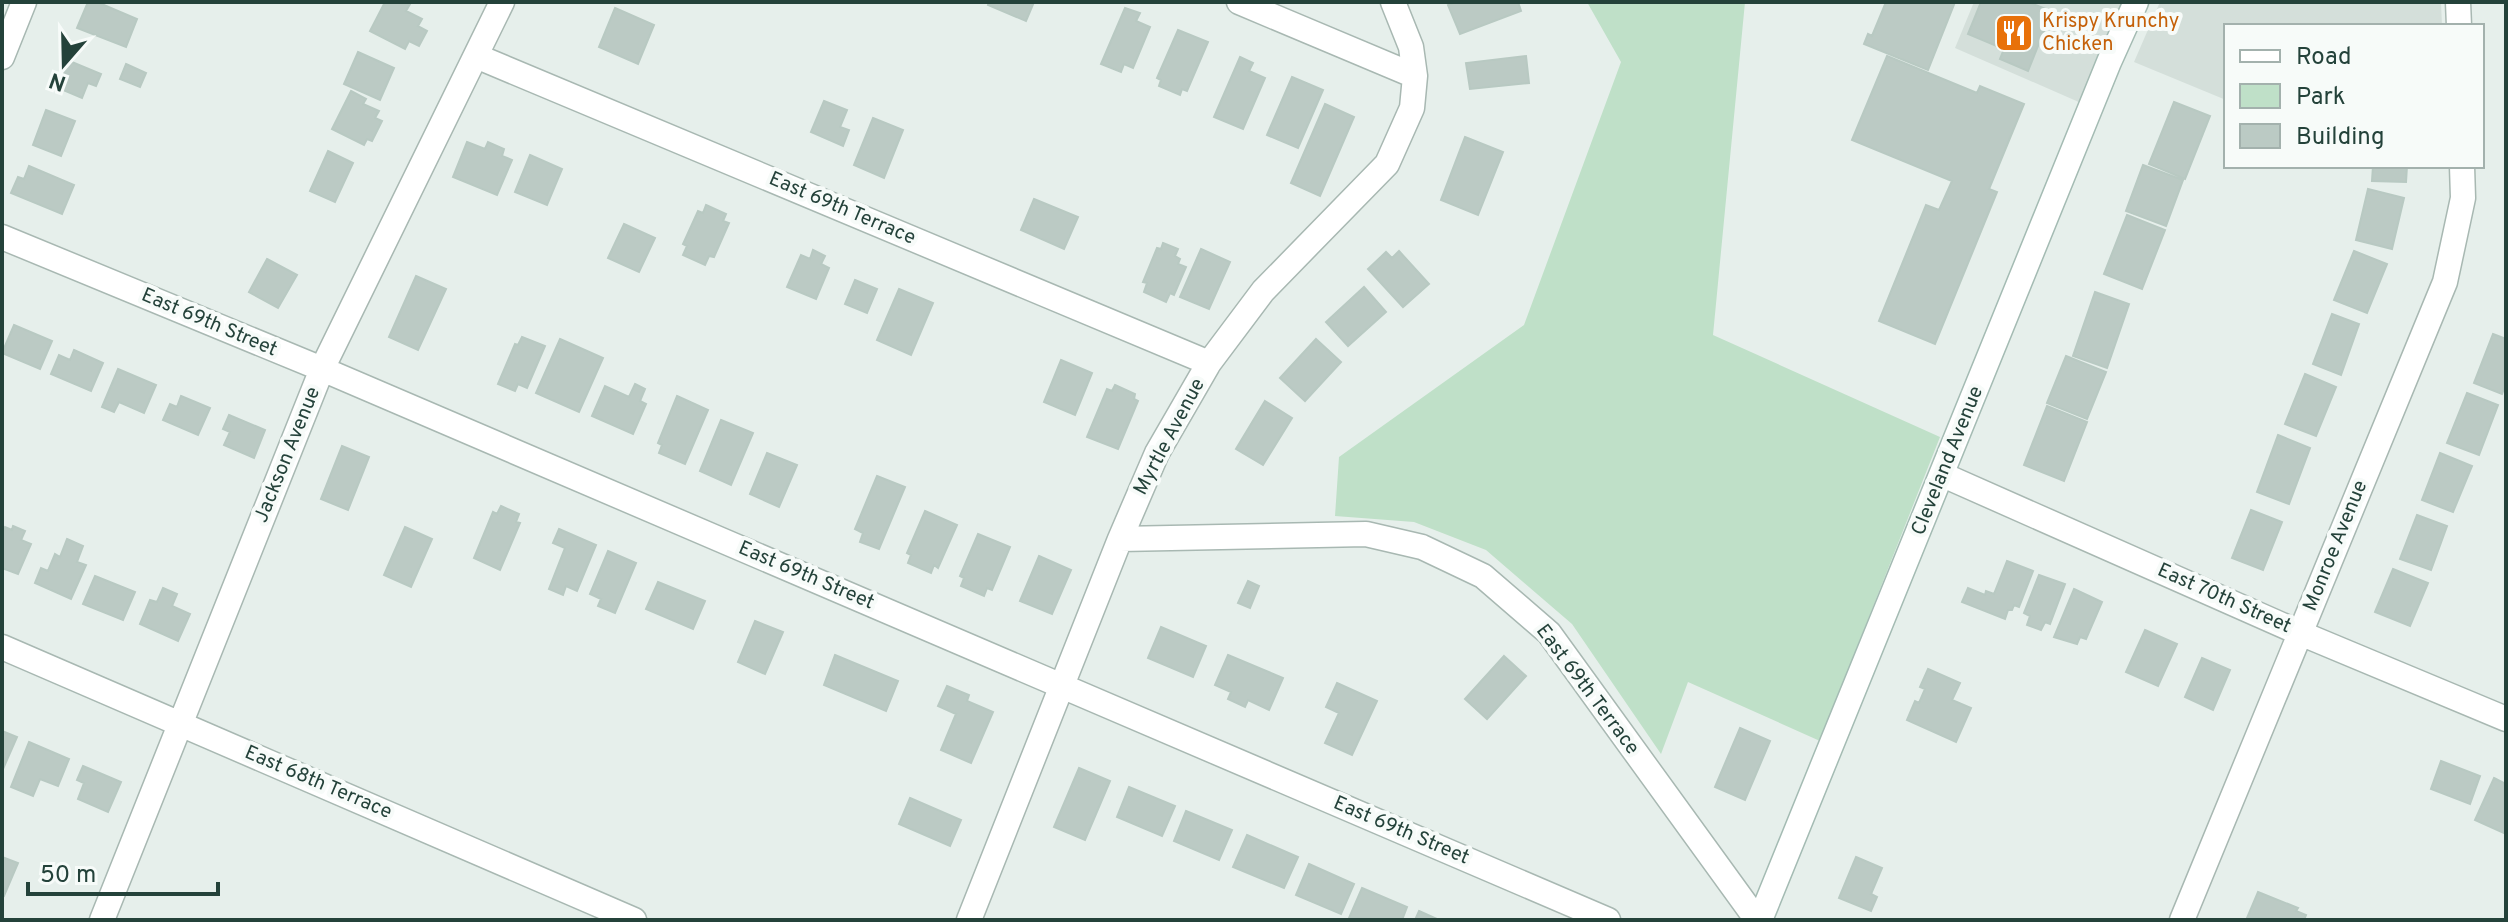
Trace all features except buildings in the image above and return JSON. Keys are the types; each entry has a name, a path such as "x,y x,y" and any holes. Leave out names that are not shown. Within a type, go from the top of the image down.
{"street":[{"path":"2,57 24,2"},
{"name":"Jackson Avenue","path":"102,920 322,369 502,2"},
{"path":"1239,2 1415,76"},
{"name":"Myrtle Avenue","path":"969,920 1157,453 1209,363 1263,291 1387,164 1412,108 1415,76 1411,47 1393,2"},
{"name":"Cleveland Avenue","path":"1759,920 2136,2"},
{"path":"2458,2 2459,24"},
{"name":"East 69th Terrace","path":"476,56 1209,363"},
{"name":"Monroe Avenue","path":"2182,920 2445,282 2463,198 2462,168"},
{"name":"East 69th Street","path":"2,237 322,369 1608,920"},
{"name":"East 70th Street","path":"1943,475 2300,633 2506,719"},
{"name":"East 69th Terrace","path":"1120,539 1366,534 1422,547 1483,576 1549,633 1759,920"},
{"name":"East 68th Terrace","path":"2,647 634,920"}],"shaded area":[{"path":"1974,2 2123,2 2081,103 1955,48"},
{"path":"2160,2 2441,2 2442,24 2224,24 2224,99 2134,62"}],"green space":[{"path":"1587,2 1745,2 1713,335 1940,437 1820,741 1688,682 1661,754 1572,624 1486,550 1414,522 1335,516 1339,457 1524,325 1621,62"}],"place":[{"name":"Krispy Krunchy Chicken","path":"2014,33"}]}
